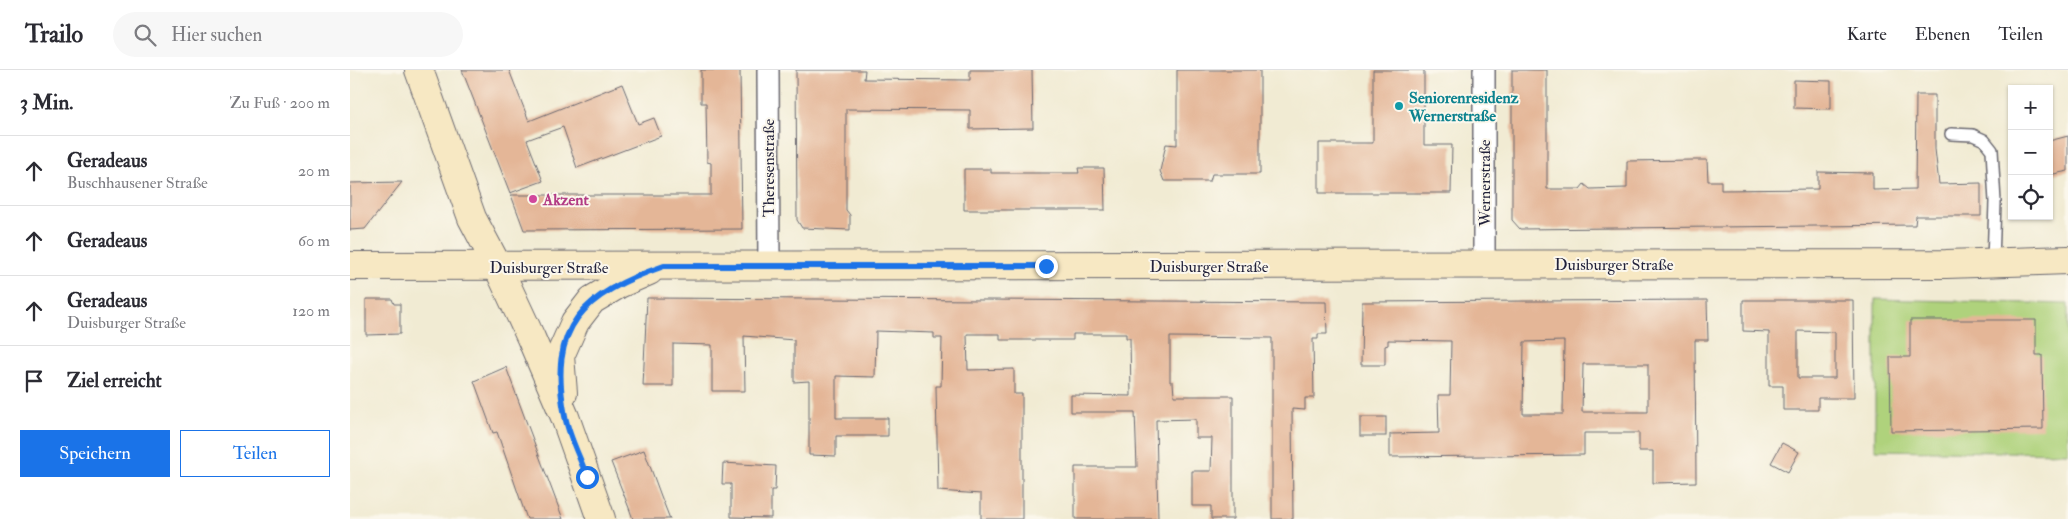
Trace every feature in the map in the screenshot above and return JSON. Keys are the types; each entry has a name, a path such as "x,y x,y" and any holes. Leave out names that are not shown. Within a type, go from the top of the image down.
{"main road":[{"path":"419,70 472,218 498,267 565,417 601,519"},
{"name":"Duisburger Straße","path":"350,266 1484,265 2068,260"},
{"path":"565,417 560,356 575,322 592,300 619,284 664,266"}],"street":[{"name":"Theresenstraße","path":"768,70 769,266"},
{"name":"Wernerstraße","path":"1484,70 1484,265"}],"lane":[{"path":"1951,134 1973,135 1984,140 1992,150 1995,202 1993,262"}],"green space":[{"path":"1875,299 2068,304 2068,453 1875,450"}],"building":[{"path":"462,70 509,70 529,121 622,84 638,124 654,118 661,136 577,168 563,127 527,140 543,181 510,193"},
{"path":"701,70 740,70 742,229 524,230 511,195 711,195 711,163 707,162 706,103 701,103"},
{"path":"796,70 865,70 864,79 970,80 970,70 1032,70 1033,128 970,129 970,110 846,109 846,210 850,215 850,230 802,228 797,220"},
{"path":"1177,70 1260,70 1260,174 1212,174 1210,181 1164,181 1160,171 1166,144 1177,145"},
{"name":"Seniorenresidenz Wernerstraße","path":"1373,70 1424,70 1424,145 1452,145 1451,193 1319,193 1319,143 1373,143"},
{"path":"1512,70 1547,70 1547,189 1580,189 1584,184 1590,189 1627,188 1627,161 1707,160 1708,181 1721,181 1721,190 1818,189 1818,172 1873,173 1873,190 1915,189 1916,95 1935,95 1935,149 1939,184 1981,183 1981,216 1916,216 1915,225 1520,229 1512,220"},
{"path":"1794,80 1831,81 1831,109 1794,108"},
{"path":"2068,136 2068,171 2053,174 2053,140"},
{"path":"1078,168 1104,168 1105,210 964,210 964,169 991,169 991,173 1079,173"},
{"path":"402,182 365,229 350,230 350,183"},
{"path":"647,298 1326,302 1327,334 1318,334 1318,339 1313,339 1314,398 1305,398 1305,410 1292,409 1293,519 1272,519 1272,338 1170,337 1170,382 1173,382 1174,396 1233,396 1233,519 1211,519 1211,506 1192,506 1192,471 1211,471 1212,438 1196,438 1196,419 1156,420 1158,519 1075,519 1075,467 1137,467 1135,412 1071,412 1071,395 1131,396 1130,338 1126,338 1126,334 1073,334 1073,340 1000,340 1000,334 967,334 968,370 1014,369 1014,394 1022,394 1022,519 981,519 981,494 938,491 936,386 941,386 942,338 934,338 934,333 876,331 875,377 836,376 836,418 888,418 888,436 836,436 836,456 809,455 809,381 794,382 794,340 744,336 745,391 712,391 712,345 673,344 673,386 643,386"},
{"path":"366,299 392,299 394,304 400,304 400,334 366,335"},
{"path":"1707,300 1708,340 1695,340 1696,482 1653,483 1653,451 1639,451 1639,433 1584,433 1584,455 1390,457 1390,434 1439,433 1438,395 1450,395 1451,341 1388,340 1388,345 1385,346 1385,365 1361,365 1362,302","holes":["1564,341 1563,414 1523,414 1524,342","1583,364 1648,364 1648,412 1582,412"]},
{"path":"1743,300 1853,300 1854,398 1818,398 1818,410 1783,410 1783,386 1769,386 1769,332 1743,331","holes":["1798,331 1835,332 1835,378 1798,378"]},
{"path":"1910,320 2036,320 2036,355 2042,355 2043,429 1891,431 1890,357 1910,357"},
{"path":"506,367 563,519 527,519 497,432 493,433 474,381"},
{"path":"1360,417 1386,417 1386,436 1360,436"},
{"path":"1782,443 1799,452 1788,472 1771,463"},
{"path":"644,450 670,519 633,519 611,462"},
{"path":"723,463 776,466 775,490 771,490 771,518 731,517 731,484 722,484"}],"place":[{"name":"Seniorenresidenz Wernerstraße","path":"1399,106"},
{"name":"Akzent","path":"533,199"}],"route":[{"path":"587,477 565,417 560,356 575,322 592,300 619,284 664,266 1046,266"}]}
